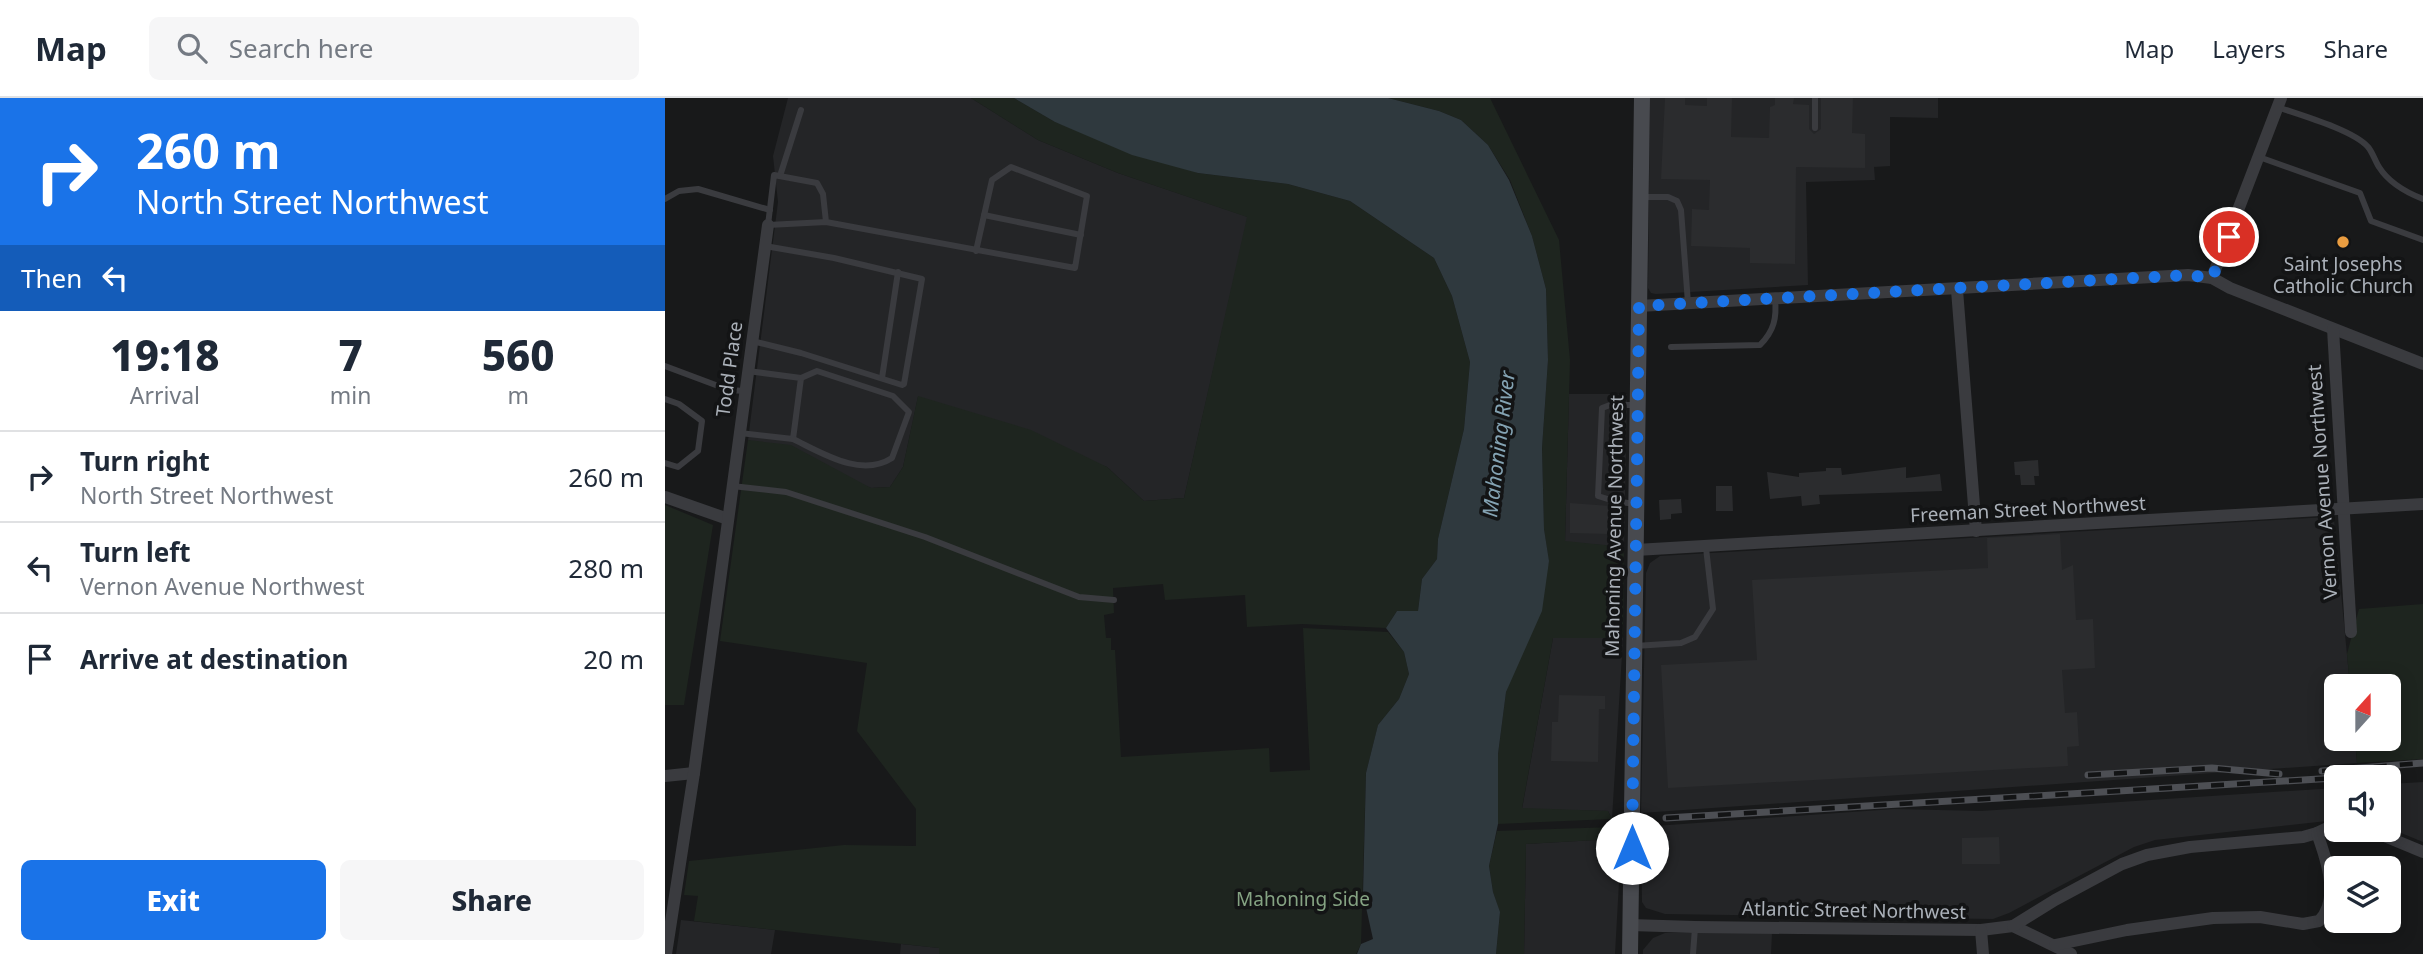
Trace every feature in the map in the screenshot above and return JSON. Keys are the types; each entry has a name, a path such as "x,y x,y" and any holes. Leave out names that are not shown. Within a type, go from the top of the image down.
{"main road":[{"name":"Mahoning Avenue Northwest","path":"1630,954 1641,98"}],"street":[{"path":"2212,278 2279,103"},
{"name":"Todd Place","path":"666,954 694,774 768,225"},
{"path":"1639,306 2188,275 2212,278 2230,288 2423,364"},
{"path":"1957,289 1976,531"},
{"name":"Vernon Avenue Northwest","path":"2333,329 2351,632"},
{"path":"665,497 728,519"},
{"name":"Freeman Street Northwest","path":"1636,550 2423,504"},
{"path":"665,776 694,774"},
{"path":"2014,926 2055,900 2122,864 2147,855 2190,847 2317,833 2324,830"},
{"path":"2055,945 2127,930 2213,918 2260,917 2303,924 2319,921 2328,909 2330,891 2326,858 2317,833"},
{"path":"2399,842 2423,852"},
{"name":"Atlantic Street Northwest","path":"1630,925 1981,930 2014,926"},
{"path":"2014,926 2071,954"},
{"path":"1981,930 1983,954"}],"lane":[{"path":"1815,98 1815,128"},
{"path":"2279,103 2359,141 2368,147 2377,164 2395,185 2423,199"},
{"path":"780,176 801,110"},
{"path":"2259,157 2360,194 2371,221 2423,240"},
{"path":"826,222 823,194 817,183 774,174 768,225 826,222 976,251 1075,268 1087,196 1011,167 992,180 976,251"},
{"path":"665,199 680,191 698,189 770,210"},
{"path":"1640,197 1668,197 1677,201 1681,209 1688,303"},
{"path":"984,215 1081,235"},
{"path":"752,341 801,353 902,385 922,279 834,258 765,246"},
{"path":"882,378 898,272"},
{"path":"1671,347 1760,345 1769,335 1777,316 1775,298"},
{"path":"665,366 729,390 745,391"},
{"path":"740,433 793,439 843,461 874,467 892,458 909,412 893,396 817,371 801,378 748,371"},
{"path":"793,439 801,378"},
{"path":"665,399 679,404 702,421 698,451 678,467 665,463"},
{"path":"1636,504 1598,496 1601,408 1610,405 1637,405"},
{"path":"732,485 786,492 925,537 1079,597 1114,600"},
{"path":"1633,646 1681,643 1695,637 1713,609 1706,548"},
{"path":"1693,954 1695,927"}],"shaded area":[{"path":"788,98 971,98 1038,140 1118,173 1248,217 1184,498 1144,501 1107,467 918,397 903,467 890,487 871,488 748,440 778,202 773,156"},
{"path":"1650,98 1938,98 1938,118 1890,117 1890,166 1874,167 1875,180 1806,182 1808,285 1656,294 1651,293 1648,288"},
{"path":"1569,394 1627,394 1624,547 1565,542"},
{"path":"2327,517 2334,520 2349,674 2324,674 2324,751 2356,751 2357,763 1641,813 1646,573 1650,563 1660,556"},
{"path":"1553,638 1623,638 1612,819 1608,811 1522,809"},
{"path":"2423,782 2423,842 2401,833 2401,783"},
{"path":"2324,789 2324,821 2155,840 2134,847 1993,919 1665,914 1646,908 1642,902 1641,827 1894,809 1981,811"},
{"path":"1614,827 1622,828 1615,954 1524,954 1526,844 1612,839"},
{"path":"681,920 775,930 771,954 676,954"},
{"path":"1665,933 1772,933 1771,954 1643,954 1643,950 1653,938"},
{"path":"901,944 940,948 939,954 900,954"}],"green space":[{"name":"Mahoning Side","path":"971,98 1014,98 1055,122 1198,173 1288,184 1350,201 1434,258 1452,296 1470,362 1464,429 1438,539 1437,559 1422,579 1418,611 1397,611 1386,628 1302,624 1247,627 1245,595 1165,600 1163,584 1113,588 1114,613 1104,615 1106,638 1111,638 1111,650 1115,650 1121,757 1269,748 1270,772 1310,770 1303,628 1388,632 1404,652 1409,674 1399,699 1378,725 1366,773 1361,944 1356,954 939,954 939,948 694,921 698,896 684,895 689,861 844,845 916,846 916,809 857,731 867,663 720,641 748,440 791,445 871,488 890,487 903,467 918,396 1031,430 1107,467 1144,501 1184,498 1247,217 1118,173 1038,140"},
{"path":"1388,98 1490,98 1559,240 1570,360 1565,541 1624,547 1623,638 1553,638 1522,808 1608,811 1612,819 1498,824 1498,754 1506,692 1549,562 1544,529 1542,448 1548,360 1546,289 1532,236 1510,180 1488,145 1461,120 1439,111"},
{"path":"665,505 713,525 684,705 665,705"},
{"path":"2423,604 2423,759 2357,763 2356,751 2401,751 2401,674 2349,674 2347,654 2359,609"},
{"path":"1614,827 1613,839 1526,844 1524,954 1496,954 1500,913 1489,866 1497,831"}],"water":[{"name":"Mahoning River","path":"1014,98 1388,98 1439,111 1461,120 1488,145 1509,180 1532,236 1546,289 1548,360 1542,448 1544,529 1549,561 1542,611 1506,692 1498,754 1498,824 1489,866 1493,892 1500,912 1496,954 1357,954 1361,944 1373,939 1363,894 1366,773 1378,725 1399,699 1409,674 1404,652 1386,628 1397,611 1418,611 1422,579 1437,559 1438,539 1464,429 1470,362 1452,296 1434,258 1350,201 1288,184 1198,173 1132,155 1055,122"}],"building":[{"path":"1665,98 1685,98 1685,105 1707,106 1707,98 1732,98 1731,137 1769,138 1770,107 1775,105 1775,98 1794,98 1793,104 1809,105 1809,129 1814,134 1821,129 1821,98 1853,98 1852,133 1865,134 1865,168 1796,167 1795,264 1750,263 1750,248 1691,246 1692,209 1709,210 1710,180 1661,179"},
{"path":"2038,460 2039,476 2034,476 2035,485 2021,485 2020,475 2015,475 2014,462"},
{"path":"1906,467 1906,478 1940,474 1942,491 1819,495 1820,504 1802,506 1801,496 1770,499 1767,472 1799,477 1799,473 1826,471 1826,468 1841,468 1842,475"},
{"path":"1716,486 1732,486 1733,511 1716,511"},
{"path":"1681,499 1682,513 1671,514 1671,519 1660,520 1659,500"},
{"path":"1570,503 1610,506 1609,534 1570,533"},
{"path":"2060,534 2062,570 2073,565 2076,620 2093,619 2095,668 2062,670 2065,713 2077,712 2079,746 2067,747 2068,766 1668,788 1661,665 1757,660 1752,580 1988,568 1987,538"},
{"path":"1559,695 1605,696 1605,709 1599,709 1598,762 1551,761 1552,722 1558,722"},
{"path":"1999,837 2000,864 1962,864 1962,838"}],"railway":[{"path":"2322,771 2423,763"},
{"path":"2088,775 2212,768 2279,774"},
{"path":"1666,818 2324,779"}],"place":[{"name":"Saint Josephs Catholic Church","path":"2343,242"}],"route":[{"path":"1632,848 1639,306 2188,275 2212,278 2229,237"}]}
